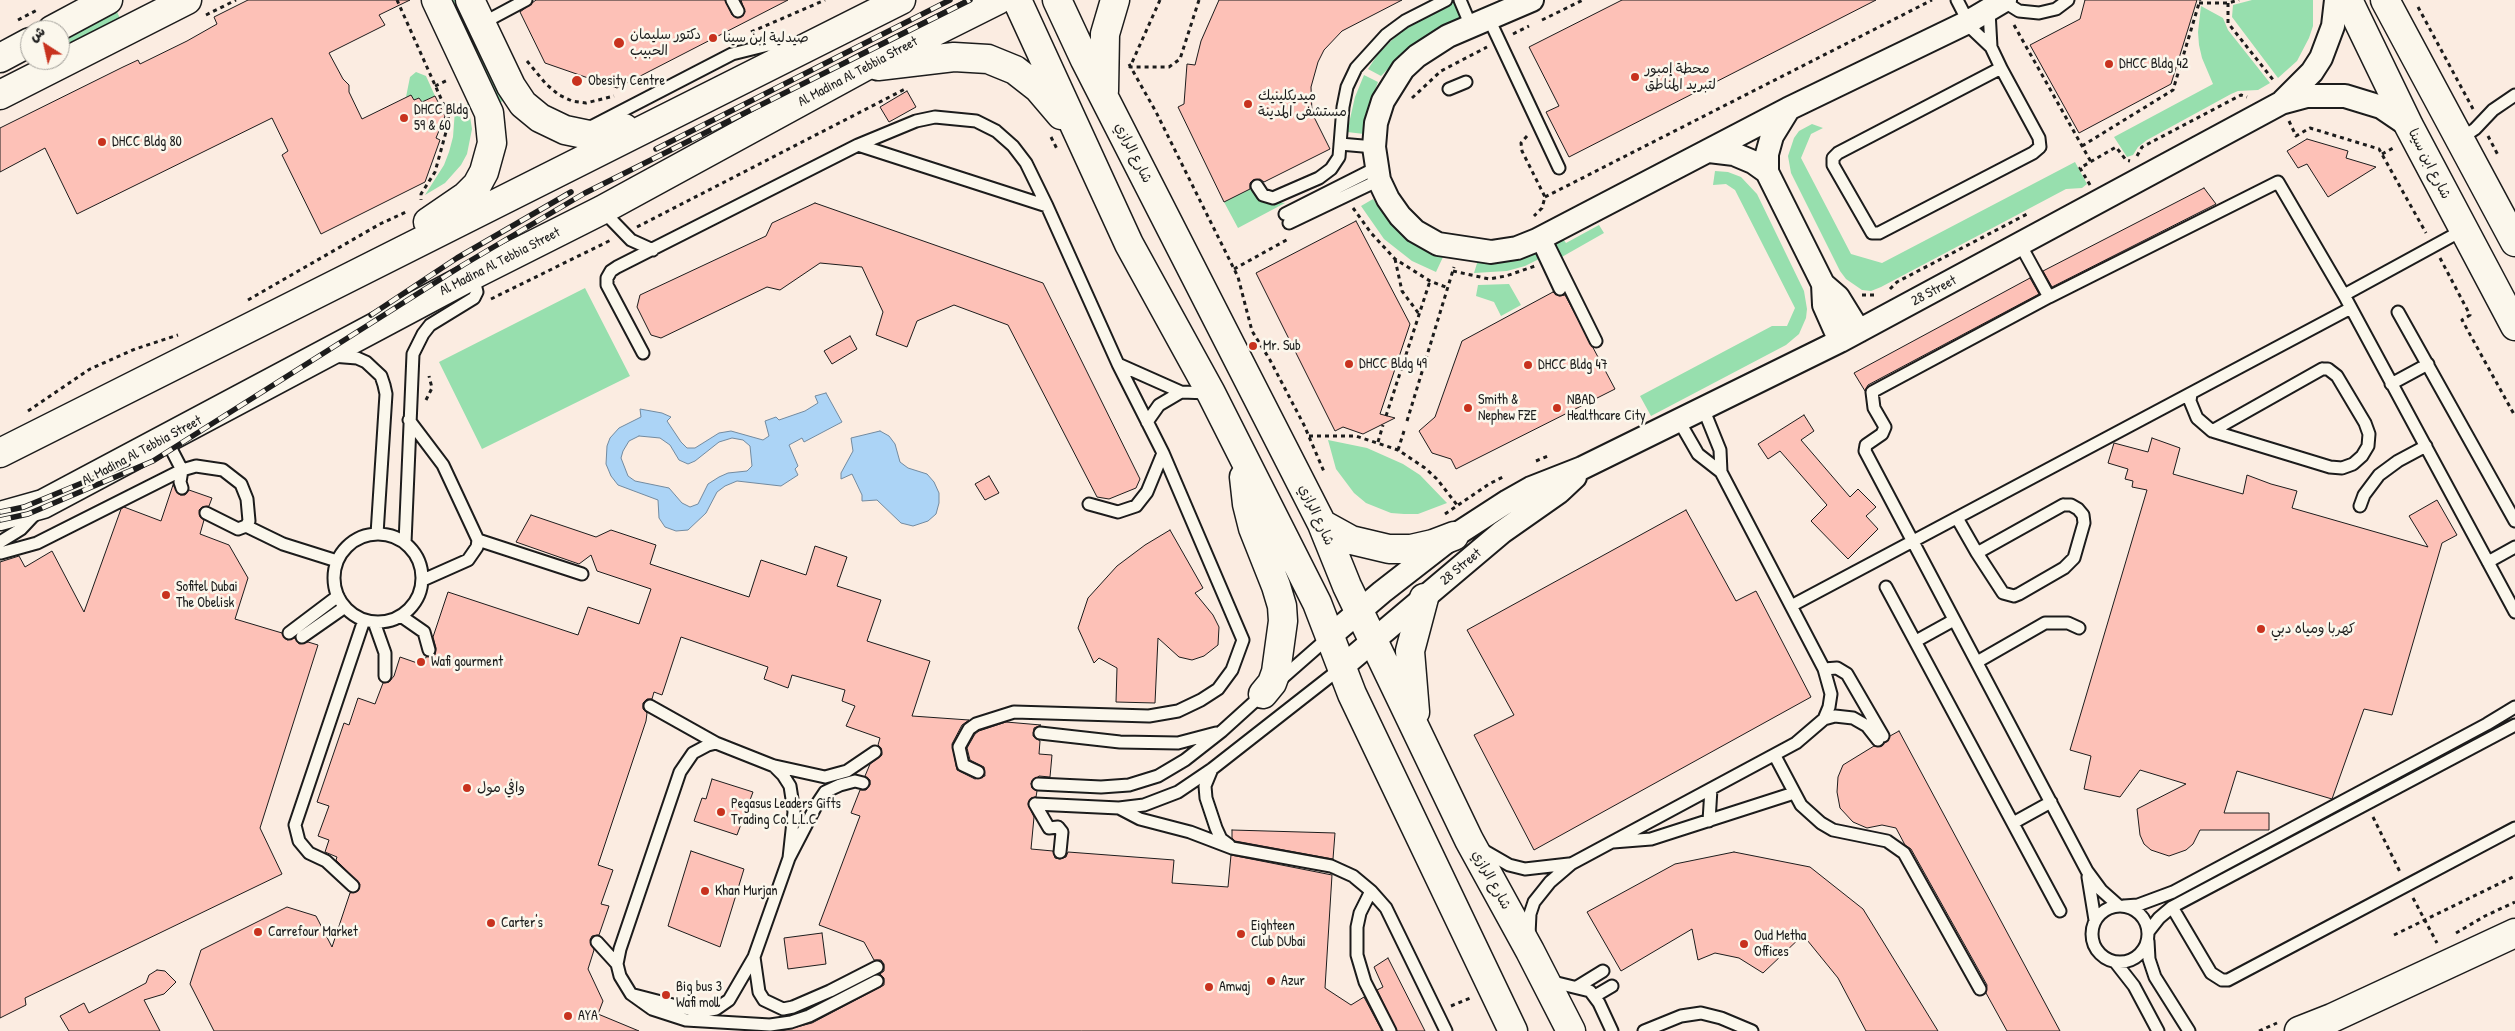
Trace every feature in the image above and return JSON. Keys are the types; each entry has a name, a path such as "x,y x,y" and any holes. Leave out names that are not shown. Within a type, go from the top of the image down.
{"main road":[{"path":"50,17 108,0"},
{"path":"0,95 165,6 187,0"},
{"path":"364,271 379,253 466,196 484,172 489,158 492,136 489,113 436,0"},
{"path":"470,0 511,86 523,104 552,125 578,134 600,136 610,134 641,121 659,122"},
{"name":"Al Madina Al Tebbia Street","path":"0,516 43,504 473,275 602,210 864,67 998,0"},
{"path":"1017,0 1129,244 1211,392 1317,603 1352,694 1514,1031"},
{"name":"شارع الرازي","path":"1057,0 1104,97 1322,524 1359,611 1426,746 1469,840 1571,1031"},
{"path":"1104,97 1105,34 1115,0"},
{"name":"شارع ابن سينا","path":"2348,0 2409,126 2515,326"},
{"path":"2360,0 2434,134 2446,140 2460,139"},
{"path":"2385,0 2515,242"},
{"path":"0,453 898,1"},
{"path":"0,58 20,35"},
{"path":"864,67 908,64 954,57 988,59 1015,70 1038,88 1056,108 1086,150"},
{"path":"1244,461 1247,504 1253,528 1276,586 1283,621 1276,672 1272,682 1263,694"},
{"path":"1322,524 1351,540 1389,549 1418,547 1448,526"},
{"path":"1424,598 1414,633 1410,660 1413,708 1426,746"},
{"path":"2299,1031 2341,1014 2515,933"}],"street":[{"path":"1532,0 1448,36 1417,56 1403,69 1383,101 1376,123 1376,165 1388,199 1400,216 1415,231 1438,244 1491,252 1517,248 1536,232 1709,151 1788,109 2002,7"},
{"path":"2279,94 2300,85 2321,58 2333,26 2336,0"},
{"path":"2279,94 2345,96 2381,107 2409,126"},
{"name":"28 Street","path":"1330,637 1448,526 1582,468 1850,336 2020,244 2279,94"},
{"path":"1788,109 1772,136 1767,154 1767,172 1823,284 1824,305 1850,336"},
{"path":"1709,151 1734,154 1753,162 1767,172"},
{"name":"28 Street","path":"1342,667 1502,532 1559,492 1582,468"}],"lane":[{"path":"481,24 526,0"},
{"path":"732,0 738,11"},
{"path":"1257,186 1263,195 1273,198 1325,174 1336,164 1347,87 1356,68 1386,36 1405,21 1446,0"},
{"path":"1460,0 1500,40 1559,168"},
{"path":"1957,0 1968,22 1991,47 2039,138 2040,147 2033,153 1879,233 1872,233 1833,165 1833,158 1838,153 2001,68"},
{"path":"1991,47 2002,7 2040,13 2056,8 2068,0"},
{"path":"578,134 732,54 768,46 806,47"},
{"path":"1449,89 1466,82"},
{"path":"2460,139 2467,135 2493,110 2515,95"},
{"path":"642,353 607,285 607,278 611,271 858,145 935,116 976,121 996,131 1013,146 1026,162 1118,364 1163,453 1243,640 1232,670 1218,688 1201,700 1178,711 1149,716 1030,712 1003,714 969,728 959,747 960,757 963,765 978,772"},
{"path":"1287,218 1376,165 1340,144"},
{"path":"858,145 1047,206"},
{"path":"2189,1031 2155,977 2149,960 2148,936 2141,915 2122,906 2101,890 2087,871 1865,451 1866,445 1882,434 1885,427 1874,408 1872,392 2049,297 2278,182 2351,308 2515,612"},
{"path":"602,210 624,234 653,250"},
{"path":"2344,296 2463,230"},
{"path":"1536,232 1560,289"},
{"path":"1536,232 1596,341"},
{"path":"2020,244 2049,297"},
{"path":"406,543 410,365 417,344 430,325 474,298 477,292 473,275"},
{"path":"1791,606 2351,308"},
{"path":"2398,312 2515,521"},
{"path":"320,356 357,358 366,362 381,376 384,385 386,394 377,534"},
{"path":"1118,364 1181,392 1211,392"},
{"path":"2392,384 2428,364"},
{"path":"2191,394 2190,401 2197,418 2212,431 2330,467 2342,468 2353,464 2362,456 2368,446 2369,434 2365,423 2337,376 2328,369 2316,371 2212,431"},
{"path":"1147,422 1159,405 1181,392"},
{"path":"1703,408 1720,450 1721,472"},
{"path":"409,415 444,465 478,540 477,547 468,560 423,580"},
{"path":"1530,952 1529,927 1534,902 1550,882 1571,864 1775,756 1813,731 1824,719 1829,707 1830,694 1824,669 1721,472 1698,454 1679,421"},
{"path":"166,439 182,470 180,482 182,488"},
{"path":"2360,506 2368,490 2379,475 2398,461 2426,446"},
{"path":"1090,504 1118,512 1136,506 1147,492 1163,453"},
{"path":"0,548 37,543 182,470 196,466 212,467 233,476 241,484 250,514 246,526"},
{"path":"0,548 21,529 43,504"},
{"path":"1957,518 1999,590 2008,596 2019,594 2070,563 2077,551 2084,523 2083,515 2071,505 2063,506 1978,553"},
{"path":"206,512 238,529 246,526 270,539 337,561"},
{"path":"377,534 387,534 406,543 415,553 421,566 423,580 420,594 412,607 401,616 388,621 369,621 345,607 338,596 334,584 337,561 353,542 377,534"},
{"path":"478,540 582,574"},
{"path":"2488,562 2515,547"},
{"path":"1886,587 2060,911"},
{"path":"289,633 338,596"},
{"path":"302,638 345,607"},
{"path":"401,616 424,632 428,650"},
{"path":"1916,641 1954,620"},
{"path":"369,621 385,652 385,676"},
{"path":"353,886 326,861 309,852 299,841 295,825 369,621"},
{"path":"1977,662 2045,623 2068,623 2079,628"},
{"path":"1038,784 1102,787 1129,785 1158,776 1185,760 1222,731 1330,637"},
{"path":"1060,852 1062,832 1058,827 1050,828 1035,804 1119,808 1144,805 1178,792 1212,769 1342,667"},
{"path":"1824,669 1837,668 1847,674 1881,738 1867,726 1853,718 1835,716 1824,719"},
{"path":"650,706 716,743 774,766 825,777 847,771 875,752"},
{"path":"2095,920 2110,908 2138,905 2173,892 2488,724 2515,707"},
{"path":"2116,963 2132,960 2144,949 2148,936 2159,918 2172,907 2515,725"},
{"path":"1040,733 1120,742 1178,743 1222,731"},
{"path":"617,964 683,765 700,748 716,743"},
{"path":"1775,756 1794,793 1810,815 1833,830 1887,841 1904,853 1980,989"},
{"path":"774,766 786,781 793,799 794,812 789,858"},
{"path":"1212,769 1206,786 1206,798 1216,828 1222,838 1232,848"},
{"path":"631,994 656,999 692,1011 708,1012 729,1000 754,957 789,858 825,792 854,781 862,783"},
{"path":"1709,821 1711,789"},
{"path":"1612,842 1651,839 1794,793"},
{"path":"2013,823 2051,802"},
{"path":"1119,808 1140,819 1190,832 1232,848 1332,866 1353,876 1371,891 1386,908 1446,1031"},
{"path":"2172,907 2211,973 2222,980 2228,980 2515,828"},
{"path":"1469,840 1509,865 1525,869 1571,864"},
{"path":"2087,871 2095,920 2092,929 2094,947 2100,955 2116,963 2134,986 2158,1031"},
{"path":"1371,891 1360,913 1357,927 1357,955 1365,982 1390,1031"},
{"path":"597,942 617,964 620,976 631,994 652,1009 686,1020 770,1025 792,1022 809,1016 877,981"},
{"path":"754,957 759,992 764,1000 783,1009 815,997 877,967"},
{"path":"1577,987 1603,971"},
{"path":"1545,981 1590,991 1595,996 1613,1029"},
{"path":"1595,996 1612,986"},
{"path":"1644,1031 1680,1016 1701,1013 1716,1016 1752,1031"}],"path":[{"path":"397,0 449,121 435,172 421,194 422,205 429,200"},
{"path":"748,33 825,0"},
{"path":"1130,67 1160,0"},
{"path":"1130,67 1168,66 1180,59 1199,0"},
{"path":"1409,102 1441,71 1583,0"},
{"path":"1544,197 1932,0"},
{"path":"2082,146 2173,90 2199,1 2228,3 2239,0"},
{"path":"2414,0 2502,164"},
{"path":"2228,3 2226,15 2228,23 2279,94 2296,136 2310,128 2380,149 2470,315 2462,320 2515,416"},
{"path":"2002,7 2091,162"},
{"path":"524,56 546,84 559,95 572,101 586,103 606,99 622,92"},
{"path":"1126,61 1156,112 1238,277 1252,331 1270,360 1309,436 1327,482"},
{"path":"435,86 447,80 454,80"},
{"path":"484,303 624,234 910,86"},
{"path":"1536,232 1544,197 1522,151 1521,143 1526,137 1541,129"},
{"path":"1049,133 1058,150"},
{"path":"1352,205 1371,233 1395,259 1430,281 1448,288"},
{"path":"243,303 380,224 414,209"},
{"path":"1407,421 1455,265 1462,267 1468,248"},
{"path":"1395,259 1402,291 1419,314"},
{"path":"1386,416 1430,281"},
{"path":"22,416 90,369 120,355 183,333"},
{"path":"409,415 429,397 432,388 428,373"},
{"path":"1378,442 1383,425"},
{"path":"1398,450 1404,431"},
{"path":"1309,436 1356,436 1398,450 1425,468 1437,479 1457,504"},
{"path":"1532,463 1555,454"},
{"path":"1448,526 1457,504 1488,484 1510,474"},
{"path":"2366,804 2439,946"},
{"path":"2394,934 2515,876"},
{"path":"1437,1012 1474,997 1479,1005"}],"green space":[{"path":"449,0 459,0 507,99 499,103"},
{"path":"2252,0 2313,0 2313,26 2309,38 2297,61 2278,78 2232,17 2233,5"},
{"path":"1455,1 1463,17 1406,51 1381,76 1368,69 1378,54 1401,31"},
{"path":"2201,6 2223,18 2228,30 2270,83 2258,90 2238,91 2231,94 2147,140 2138,147 2133,155 2127,157 2114,137 2213,84 2202,58 2199,45 2198,32"},
{"path":"117,12 120,18 70,43 70,35"},
{"path":"416,72 426,76 435,96 422,102 419,98 414,100 411,95 406,97 410,77"},
{"path":"1364,75 1378,82 1370,103 1364,134 1347,132 1355,97"},
{"path":"468,104 472,129 467,154 461,165 445,183 425,195 444,165 449,152 453,137 455,110"},
{"path":"1812,124 1823,128 1811,134 1801,158 1851,254 1882,263 2075,162 2087,184 2082,188 2066,189 1881,287 1871,291 1862,290 1846,279 1840,271 1791,173 1788,156 1794,138 1799,131"},
{"path":"1715,171 1728,172 1741,177 1757,194 1804,291 1807,309 1806,318 1799,334 1786,345 1651,416 1640,396 1772,326 1787,326 1795,308 1735,190 1726,184 1713,185"},
{"path":"1251,188 1264,201 1285,203 1238,228 1224,202"},
{"path":"1373,199 1401,234 1422,249 1443,257 1436,272 1412,261 1384,239 1361,206"},
{"path":"1599,225 1604,233 1560,258 1552,245 1563,239 1566,243"},
{"path":"1534,246 1541,258 1525,266 1507,271 1474,273 1478,260"},
{"path":"1509,284 1521,305 1501,316 1494,302 1476,296 1478,285"},
{"path":"585,288 630,376 482,449 439,362"},
{"path":"1328,440 1367,448 1403,464 1420,475 1447,503 1418,514 1404,514 1391,513 1366,503 1354,493 1336,469"}],"water":[{"path":"826,393 842,422 804,442 802,438 789,445 798,466 795,469 798,475 781,486 737,481 725,486 717,492 706,513 688,530 676,531 665,527 659,518 658,500 618,485 611,476 606,464 607,446 610,438 619,428 641,417 640,409 662,413 671,417 667,421 681,442 687,448 695,448 719,433 731,431 763,440 769,436 765,421 776,417 779,420 805,411 818,403 815,396","holes":["639,436 660,438 670,445 679,460 688,464 695,461 719,442 732,438 743,440 750,446 752,466 747,471 728,473 708,484 698,504 690,507 682,503 669,488 635,481 628,476 621,458 629,441"]},
{"path":"880,431 889,436 895,444 900,462 908,468 927,474 934,482 939,493 939,503 936,514 928,521 913,526 901,523 877,500 862,501 862,495 852,474 841,479 841,473 853,451 851,438"}],"building":[{"path":"248,0 410,0 379,15 385,25 329,53 343,79 349,85 349,92 362,119 411,95 414,100 419,98 422,102 435,96 445,116 436,138 440,140 425,182 321,234 282,155 288,151 272,118 77,214 45,148 0,172 0,128 138,60 140,64 187,41 217,24 214,17"},
{"name":"دكتور سليمان الحبيب","path":"536,0 725,0 732,15 738,18 745,12 741,0 788,0 617,88 545,63 520,12"},
{"name":"ميديكلينيك مستشفى المدينة","path":"1219,0 1402,0 1342,31 1324,50 1318,62 1311,87 1312,113 1330,149 1264,182 1260,179 1253,180 1250,183 1250,189 1224,202 1178,107 1184,104 1187,64 1195,65 1201,41"},
{"name":"محطة إمبور لتبريد المناطق","path":"1622,0 1876,0 1569,157 1546,112 1559,106 1529,47"},
{"name":"DHCC Bldg 42","path":"2085,0 2197,0 2171,84 2079,133 2030,45 2080,19"},
{"path":"907,91 916,107 889,122 880,107"},
{"path":"2307,139 2348,151 2346,158 2376,167 2328,197 2307,164 2298,168 2287,151"},
{"path":"2204,188 2216,204 2052,287 2043,271"},
{"path":"815,203 1043,283 1140,479 1136,488 1109,499 1097,497 1008,325 954,305 917,321 907,347 876,335 883,312 862,267 820,263 780,290 767,287 661,338 651,335 637,307 640,295 766,236 772,223"},
{"name":"DHCC Bldg 49","path":"1356,221 1410,324 1380,414 1395,418 1363,434 1343,427 1335,431 1256,273"},
{"path":"2030,278 2039,294 1868,385 1865,391 1854,373"},
{"name":"DHCC Bldg 47","path":"1553,292 1559,296 1565,295 1615,389 1456,469 1451,459 1432,453 1419,431 1435,417 1462,341"},
{"path":"850,336 857,349 832,364 824,351"},
{"path":"1804,415 1814,431 1801,440 1850,497 1858,489 1876,507 1866,516 1878,529 1848,559 1811,521 1827,505 1780,451 1768,459 1758,444"},
{"name":"كهربا ومياه دبي","path":"2152,438 2180,448 2173,474 2243,494 2247,475 2297,491 2292,508 2428,547 2409,516 2437,500 2457,535 2442,543 2392,715 2364,709 2332,799 2237,771 2224,813 2269,813 2269,830 2200,830 2193,844 2186,850 2169,856 2151,850 2144,844 2140,835 2137,809 2186,784 2140,770 2120,797 2084,789 2091,756 2070,750 2147,490 2132,487 2133,481 2125,479 2128,469 2108,463 2114,443 2148,452"},
{"path":"989,476 999,493 985,500 975,484"},
{"path":"173,485 180,495 185,495 189,490 212,498 209,506 202,507 199,510 200,517 204,520 200,534 229,545 248,578 235,619 282,633 287,640 295,638 299,644 308,642 318,645 260,828 282,874 25,998 26,1005 0,1018 0,562 19,556 25,567 52,551 84,612 121,509 124,507 161,521"},
{"path":"1686,510 1736,601 1756,591 1811,697 1534,850 1474,735 1514,715 1467,630"},
{"name":"وافي مول","path":"531,515 596,537 611,530 656,545 650,564 749,597 761,560 806,575 815,546 847,557 837,586 881,600 867,641 930,661 912,716 969,720 962,725 952,744 957,770 975,779 985,776 984,767 970,760 967,748 975,734 979,731 1006,722 1041,725 1034,728 1033,736 1040,741 1039,754 1052,755 1050,777 1039,776 1031,783 1032,788 1037,791 1036,797 1031,798 1028,804 1034,817 1031,849 1053,851 1055,858 1060,859 1066,857 1068,852 1174,860 1172,883 1228,887 1231,855 1332,875 1325,988 1351,1005 1364,997 1382,1031 781,1031 812,1023 884,985 884,978 880,974 884,971 884,964 881,960 874,960 864,942 819,925 860,816 851,813 860,790 866,790 870,785 870,780 865,776 870,764 882,755 881,748 878,745 880,738 846,726 855,706 842,701 845,690 792,675 788,688 764,679 768,667 681,637 662,695 654,692 652,699 647,699 643,703 643,709 647,713 646,721 598,865 613,870 601,904 609,906 599,935 592,936 590,940 594,950 588,969 603,1001 598,1014 639,1031 214,1031 190,984 201,950 287,907 316,916 332,947 350,893 358,891 360,884 336,860 337,857 325,852 329,840 318,836 329,806 317,802 344,723 349,725 358,698 375,704 383,683 389,682 394,676 400,657 423,665 426,657 435,655 436,648 433,637 448,592 578,635 588,607 639,624 651,589 597,571 591,555 579,564 516,542"},
{"path":"1170,530 1203,588 1195,593 1213,615 1219,627 1218,645 1204,656 1192,660 1179,657 1158,638 1155,703 1116,702 1117,668 1099,658 1094,663 1078,628 1088,598 1117,566 1145,545"},
{"path":"1899,731 2060,1031 2007,1031 1986,993 1987,985 1911,849 1905,845 1896,828 1882,825 1867,828 1853,822 1840,808 1837,792 1838,777 1843,765 1874,746 1882,746 1890,736"},
{"name":"Pegasus Leaders Gifts Trading Co. L.L.C","path":"712,779 753,792 737,835 694,821 702,798 706,799"},
{"path":"1232,830 1335,833 1333,859 1235,841 1232,838"},
{"path":"691,851 744,869 720,947 668,926"},
{"name":"Oud Metha Offices","path":"1734,852 1810,867 1863,909 1938,1031 1866,1031 1838,978 1803,935 1763,973 1739,958 1715,953 1698,960 1692,929 1621,971 1587,912 1675,864"},
{"path":"822,933 826,964 788,969 784,938"},
{"path":"1388,958 1425,1031 1397,1031 1377,990 1383,987 1374,967"},
{"path":"157,970 165,971 176,982 164,994 144,1000 160,1031 69,1031 60,1016 84,1003 89,1013 146,983 149,975"}],"railway":[{"path":"656,149 950,0"},
{"path":"0,520 28,514 153,461 463,265 585,193 970,0"},
{"path":"371,315 457,258 571,192"},
{"path":"0,512 24,507 128,464"}],"place":[{"name":"صيدلية إبن سينا","path":"713,38"},
{"name":"دكتور سليمان الحبيب","path":"619,43"},
{"name":"DHCC Bldg 42","path":"2109,64"},
{"name":"محطة إمبور لتبريد المناطق","path":"1635,77"},
{"name":"Obesity Centre","path":"577,81"},
{"name":"ميديكلينيك مستشفى المدينة","path":"1248,104"},
{"name":"DHCC Bldg 59 & 60","path":"404,118"},
{"name":"DHCC Bldg 80","path":"102,142"},
{"name":"Mr. Sub","path":"1253,346"},
{"name":"DHCC Bldg 49","path":"1349,364"},
{"name":"DHCC Bldg 47","path":"1528,365"},
{"name":"Smith & Nephew FZE","path":"1468,408"},
{"name":"NBAD Healthcare City","path":"1557,408"},
{"name":"Sofitel Dubai The Obelisk","path":"166,595"},
{"name":"كهربا ومياه دبي","path":"2261,629"},
{"name":"Wafi gourment","path":"421,662"},
{"name":"وافي مول","path":"467,788"},
{"name":"Pegasus Leaders Gifts Trading Co. L.L.C","path":"721,812"},
{"name":"Khan Murjan","path":"705,891"},
{"name":"Carter's","path":"491,923"},
{"name":"Carrefour Market","path":"258,932"},
{"name":"Eighteen Club DUbai","path":"1241,934"},
{"name":"Oud Metha Offices","path":"1744,944"},
{"name":"Azur","path":"1271,981"},
{"name":"Amwaj","path":"1209,987"},
{"name":"Big bus 3 Wafi moll","path":"666,995"},
{"name":"AYA","path":"568,1016"}]}
